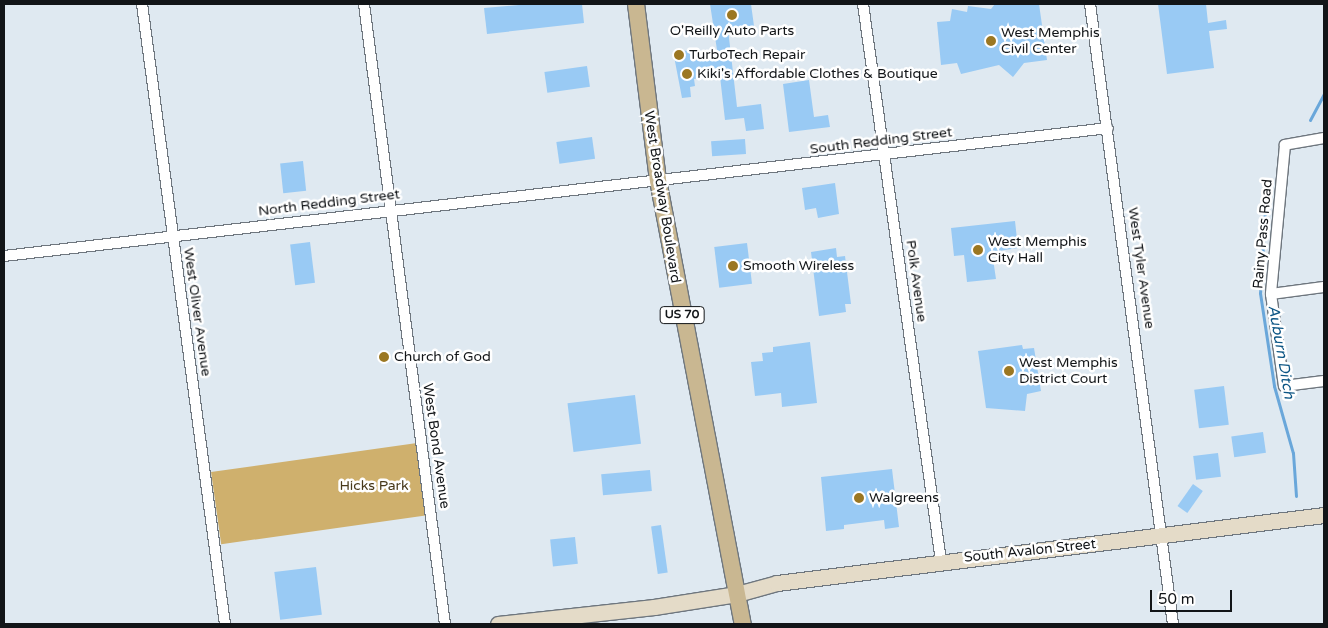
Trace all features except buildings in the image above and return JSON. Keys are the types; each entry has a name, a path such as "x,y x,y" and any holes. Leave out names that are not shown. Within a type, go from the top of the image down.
{"main road":[{"name":"West Broadway Boulevard","path":"636,4 658,180 743,624"}],"street":[{"name":"West Oliver Avenue","path":"142,4 225,624"},
{"name":"West Bond Avenue","path":"364,4 445,624"},
{"name":"Polk Avenue","path":"863,4 941,561"},
{"name":"West Tyler Avenue","path":"1090,4 1108,128 1172,624"},
{"name":"South Redding Street","path":"658,180 1108,128"},
{"name":"Rainy Pass Road","path":"1324,138 1285,145 1271,294 1284,386 1324,381"},
{"name":"North Redding Street","path":"4,256 658,180"},
{"path":"1271,294 1324,287"},
{"name":"South Avalon Street","path":"498,624 737,594 777,583 941,561 1162,537 1324,516"}],"green space":[{"name":"Hicks Park","path":"417,443 427,515 221,544 211,472"}],"waterway":[{"name":"Auburn Ditch","path":"1310,120 1324,94"},
{"name":"Auburn Ditch","path":"1265,210 1260,293 1274,386 1293,453 1296,496"}],"place":[{"name":"O'Reilly Auto Parts","path":"732,15"},
{"name":"West Memphis Civil Center","path":"991,41"},
{"name":"TurboTech Repair","path":"679,55"},
{"name":"Kiki's Affordable Clothes & Boutique","path":"687,74"},
{"name":"West Memphis City Hall","path":"978,250"},
{"name":"Smooth Wireless","path":"733,266"},
{"name":"Church of God","path":"384,357"},
{"name":"West Memphis District Court","path":"1009,371"},
{"name":"Walgreens","path":"859,498"}]}
